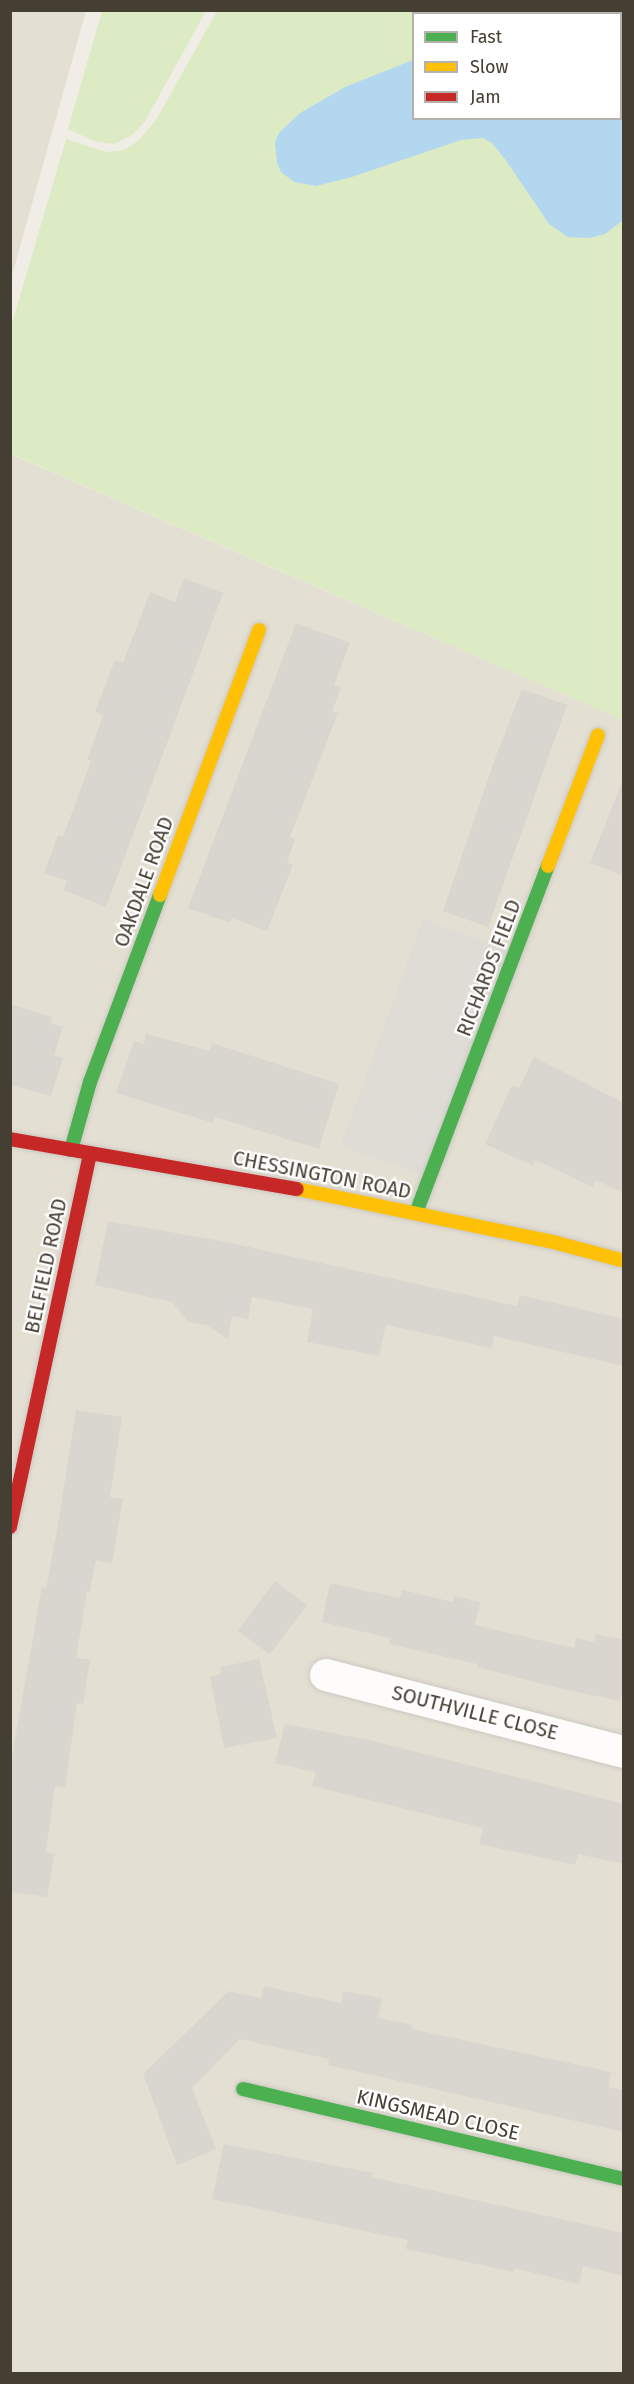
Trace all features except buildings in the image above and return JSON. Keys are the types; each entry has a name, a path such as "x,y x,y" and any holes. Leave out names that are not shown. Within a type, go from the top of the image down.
{"street":[{"name":"OAKDALE ROAD","path":"71,1150 90,1083 259,630"},
{"name":"RICHARDS FIELD","path":"416,1213 598,735"},
{"name":"CHESSINGTON ROAD","path":"10,1139 327,1194 624,1261"},
{"name":"BELFIELD ROAD","path":"10,1527 90,1153"},
{"name":"SOUTHVILLE CLOSE","path":"326,1675 624,1752"},
{"name":"KINGSMEAD CLOSE","path":"243,2089 624,2179"}],"shaded area":[{"path":"10,11 86,11 11,279"},
{"path":"10,454 623,720 623,2373 11,2373"},
{"path":"423,919 516,953 434,1179 341,1145"}],"green space":[{"path":"102,11 206,11 144,123 132,135 114,144 97,142 68,129"},
{"path":"217,11 623,11 623,720 11,454 11,327 66,139 106,152 124,150 138,141 156,120"}],"water":[{"path":"622,44 624,55 623,220 605,234 589,238 568,237 549,224 505,159 492,143 483,138 461,140 352,177 316,186 294,182 281,172 277,163 275,142 280,132 300,113 345,87 412,60 412,120 622,120"}],"traffic: fast":[{"path":"416,1213 548,866"},
{"path":"71,1150 90,1082 160,895"},
{"path":"243,2089 624,2179"}],"traffic: slow":[{"path":"160,895 259,630"},
{"path":"548,866 598,735"},
{"path":"297,1189 557,1243 624,1261"}],"traffic: jam":[{"path":"10,1139 297,1189"},
{"path":"10,1527 90,1153"}]}
